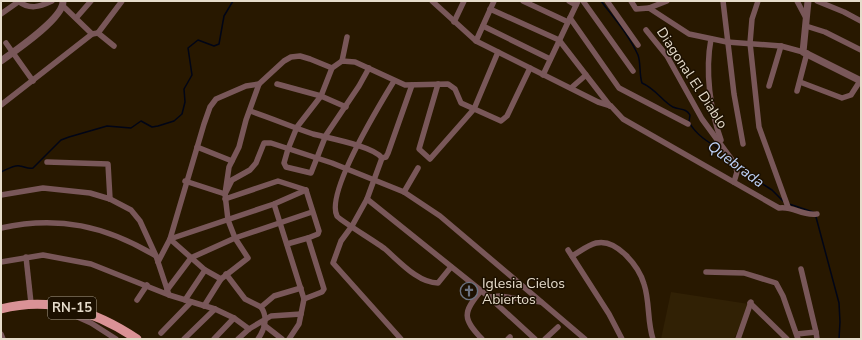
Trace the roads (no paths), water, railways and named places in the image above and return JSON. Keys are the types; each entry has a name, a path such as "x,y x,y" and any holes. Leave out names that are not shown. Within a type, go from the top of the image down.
{"main road":[{"name":"RN-15","path":"1,309 31,303 87,312 118,326 137,339"}],"street":[{"path":"1,14 18,1 35,8 52,1"},
{"path":"76,17 90,1"},
{"path":"1,105 95,33 122,1"},
{"path":"432,1 476,41 598,102 610,106"},
{"path":"438,7 441,1"},
{"path":"454,22 464,1"},
{"path":"476,41 494,1"},
{"path":"523,1 569,20 619,88 688,124"},
{"path":"543,75 577,3 569,1"},
{"path":"583,1 633,72"},
{"path":"607,1 638,45"},
{"path":"631,1 636,9 649,8 661,2 667,1"},
{"path":"723,1 727,42 743,144"},
{"path":"758,1 752,19 750,43 759,127 786,203 807,215 815,214"},
{"path":"797,1 806,18"},
{"path":"797,91 805,52 808,1"},
{"path":"817,1 861,21"},
{"path":"1,61 14,52 54,18 63,3 76,17 114,46"},
{"path":"649,8 666,18 684,32 727,42 781,46 805,52 860,81 851,95 842,98 800,82"},
{"path":"490,9 559,40 610,106 623,119 779,208 786,203"},
{"path":"483,26 550,59"},
{"path":"806,26 825,32 861,50"},
{"name":"Diagonal El Diablo","path":"646,30 667,56 702,120 724,146 735,164 738,172 734,182"},
{"path":"342,61 347,37"},
{"path":"711,39 709,67 711,88 716,127 724,146"},
{"path":"6,43 34,81"},
{"path":"769,86 781,46"},
{"path":"438,84 419,149 430,159 474,109 498,52"},
{"path":"204,306 220,278 248,258 235,238 228,220 225,196 229,167 239,147 259,84 291,57 300,56 332,68"},
{"path":"369,68 346,107 326,135 316,157 311,173 286,167 284,164 296,127 321,96 332,68 342,61 355,62 369,68 394,81 405,85 438,84 453,86 462,103 498,120 504,120 530,68"},
{"path":"571,88 586,75"},
{"path":"394,81 356,146 336,196 335,209 338,218 380,244 418,276 432,283 438,282 451,267"},
{"path":"158,262 170,239 186,181 210,107 216,99 246,86 259,84"},
{"path":"277,84 321,96 346,107"},
{"path":"401,339 333,263 341,241 352,226 367,199 382,158 386,157 388,153 412,84"},
{"path":"250,111 314,134 326,135 377,153 382,158"},
{"path":"225,196 232,180 250,170 256,163 264,143 316,157 375,179 404,192 440,216 585,339"},
{"path":"198,147 232,161"},
{"path":"47,162 108,164 110,199"},
{"path":"404,192 418,168"},
{"path":"186,181 225,196 278,181 306,190"},
{"path":"1,195 43,188 90,193 110,199 134,212 156,256 168,293"},
{"path":"170,239 274,204 306,190"},
{"path":"287,244 319,233 306,190"},
{"path":"367,199 489,297 535,339"},
{"path":"274,204 304,298 299,324 289,339"},
{"path":"168,293 191,258 235,238 312,212"},
{"path":"1,228 47,222 84,225 130,241 156,256"},
{"path":"304,298 322,292 324,289 308,238"},
{"path":"170,239 204,270 220,278"},
{"path":"572,256 596,243 606,242 616,246 628,256 644,283 653,339"},
{"path":"568,250 609,314 622,339"},
{"path":"1,262 26,257 43,256 91,264 215,310 234,318 250,329"},
{"path":"26,257 31,303"},
{"path":"801,269 817,339"},
{"path":"161,333 188,301 204,270"},
{"path":"706,272 744,273 776,284 783,296 797,337 816,332"},
{"path":"226,274 245,299 261,307 265,313 263,332 258,339"},
{"path":"137,300 147,285"},
{"path":"261,307 274,296 301,288"},
{"path":"481,291 469,305 466,315 470,326 482,339"},
{"path":"489,297 500,296 542,302"},
{"path":"738,339 750,302 788,339"},
{"path":"51,305 91,323 116,339"},
{"path":"184,339 215,310"},
{"path":"238,339 250,329 265,323 271,316 301,314"},
{"path":"214,339 234,318"},
{"path":"265,323 282,339"},
{"path":"545,339 558,327"},
{"path":"1,334 4,339"}],"waterway":[{"path":"1,172 16,166 33,168 61,140 69,137 107,126 131,128 141,121 152,127 174,121 182,114 185,102 184,89 192,75 188,48 198,40 214,46 219,44 224,16 233,1"},
{"name":"Quebrada","path":"601,1 621,27 638,55 642,83 669,105 687,111 690,115 689,122 695,131 722,150"},
{"name":"Quebrada","path":"738,168 772,190 783,201"},
{"name":"Quebrada","path":"789,204 813,212"},
{"name":"Quebrada","path":"816,217 839,303 839,339"}],"place":[{"name":"Iglesia Cielos Abiertos","path":"469,291"}]}
